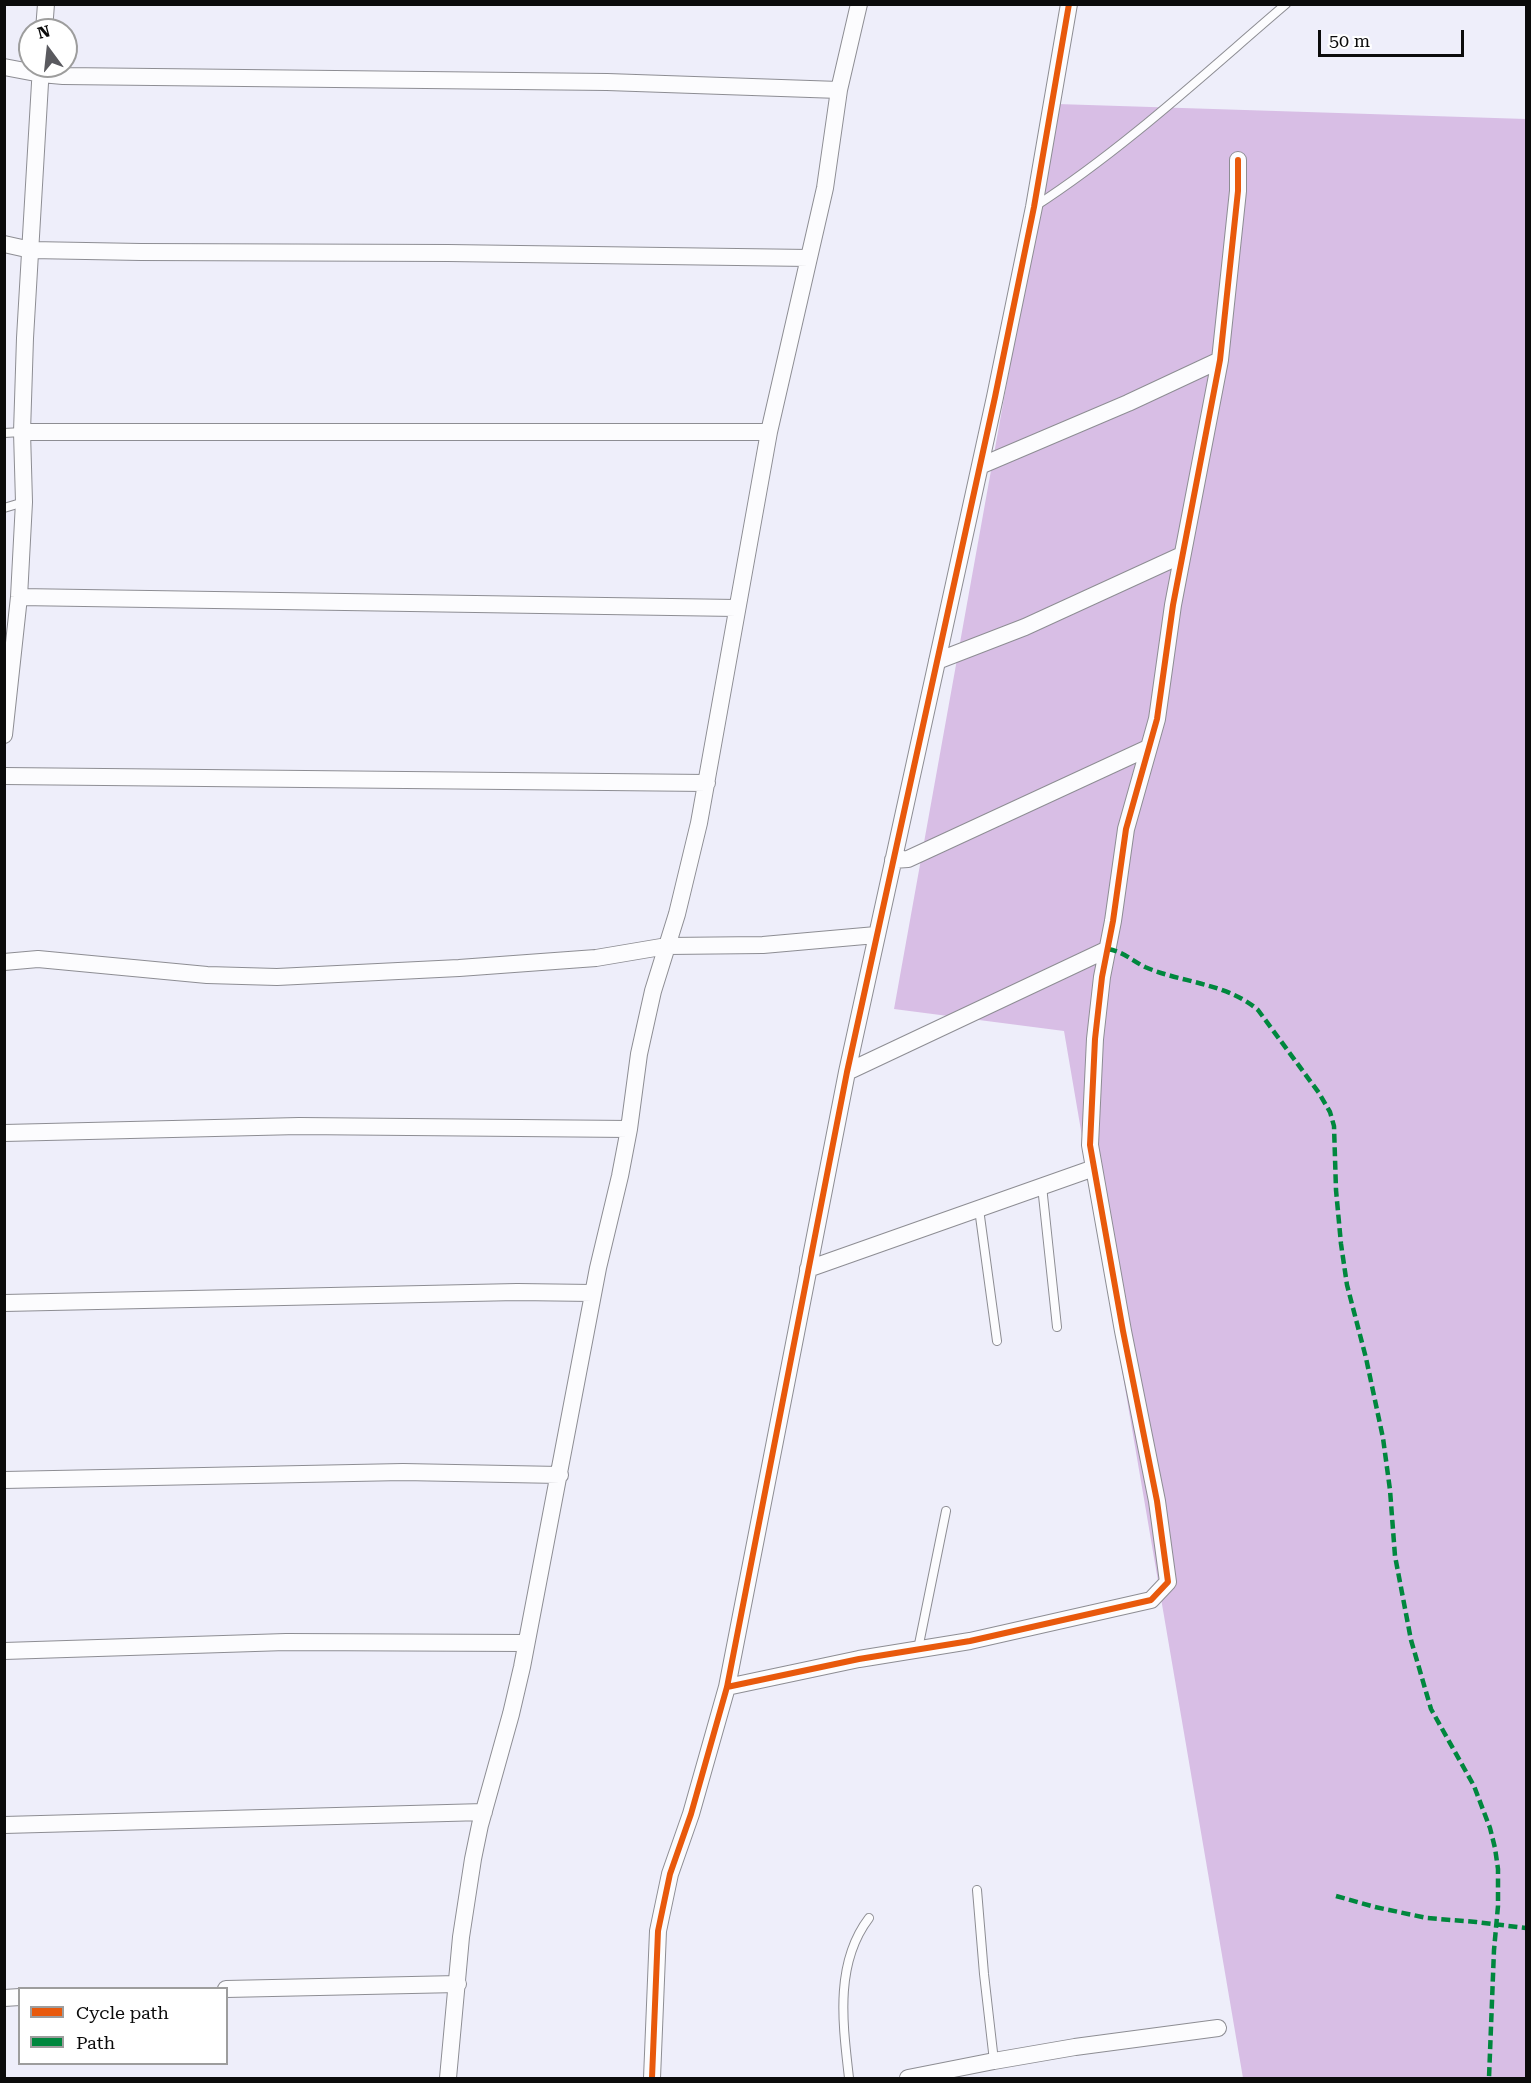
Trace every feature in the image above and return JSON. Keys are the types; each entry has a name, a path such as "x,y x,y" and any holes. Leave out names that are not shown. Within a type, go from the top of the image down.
{"street":[{"path":"448,2079 466,1898 484,1812 511,1714 526,1643 560,1475 593,1293 629,1130 639,1054 653,991 677,914 707,783 736,608 764,470 769,432 825,188 839,90 859,4"},
{"path":"652,2079 658,1931 670,1874 691,1814 727,1687 847,1072 980,466 1034,207 1069,4"},
{"path":"78,71 607,82 839,90"},
{"path":"4,735 19,597 24,502 22,432 25,338 41,78"},
{"path":"727,1687 859,1659 970,1641 1151,1600 1168,1582 1157,1501 1123,1331 1090,1145 1095,1039 1102,977 1126,829 1157,719 1173,605 1220,360 1238,191 1238,159"},
{"path":"4,244 31,250 809,258"},
{"path":"980,466 1220,360"},
{"path":"22,432 769,432"},
{"path":"937,661 1025,627 1182,555"},
{"path":"19,597 736,608"},
{"path":"893,860 908,859 1148,748"},
{"path":"4,776 707,783"},
{"path":"4,962 38,959 207,975 277,977 459,968 573,959 666,946 763,945 876,935"},
{"path":"847,1072 1108,949"},
{"path":"4,1133 299,1126 629,1130"},
{"path":"808,1269 1094,1168"},
{"path":"4,1303 517,1292 593,1293"},
{"path":"4,1480 392,1473 560,1475"},
{"path":"4,1651 275,1643 526,1643"},
{"path":"4,1825 484,1812"},
{"path":"228,1989 367,1984 458,1984"},
{"path":"908,2079 935,2076 994,2061 1218,2028"}],"lane":[{"path":"1034,207 1121,145 1286,4"},
{"path":"4,433 22,432"},
{"path":"4,508 24,502"},
{"path":"1042,1186 1057,1327"},
{"path":"979,1209 997,1341"},
{"path":"918,1650 946,1511"},
{"path":"977,1890 994,2061"},
{"path":"849,2079 843,2020 843,1983 859,1930 868,1918"}],"shaded area":[{"path":"1057,104 1526,119 1526,2078 1243,2078 1064,1031 894,1009"}],"marked path":[{"path":"1108,949 1119,952 1145,967 1204,984 1246,1001 1258,1010 1319,1093 1330,1112 1334,1126 1336,1190 1347,1285 1383,1438 1395,1556 1411,1640 1431,1709 1474,1786 1495,1848 1498,1869 1498,1906 1489,2078"},
{"path":"1336,1896 1427,1918 1526,1928"}],"cycle path":[{"path":"652,2078 658,1931 670,1874 691,1814 727,1687 847,1072 995,397 1034,207 1069,4"},
{"path":"727,1687 859,1659 970,1641 1151,1600 1168,1582 1157,1501 1123,1331 1090,1145 1095,1039 1102,977 1113,921 1126,829 1157,719 1173,605 1220,360 1238,191 1238,160"}]}
